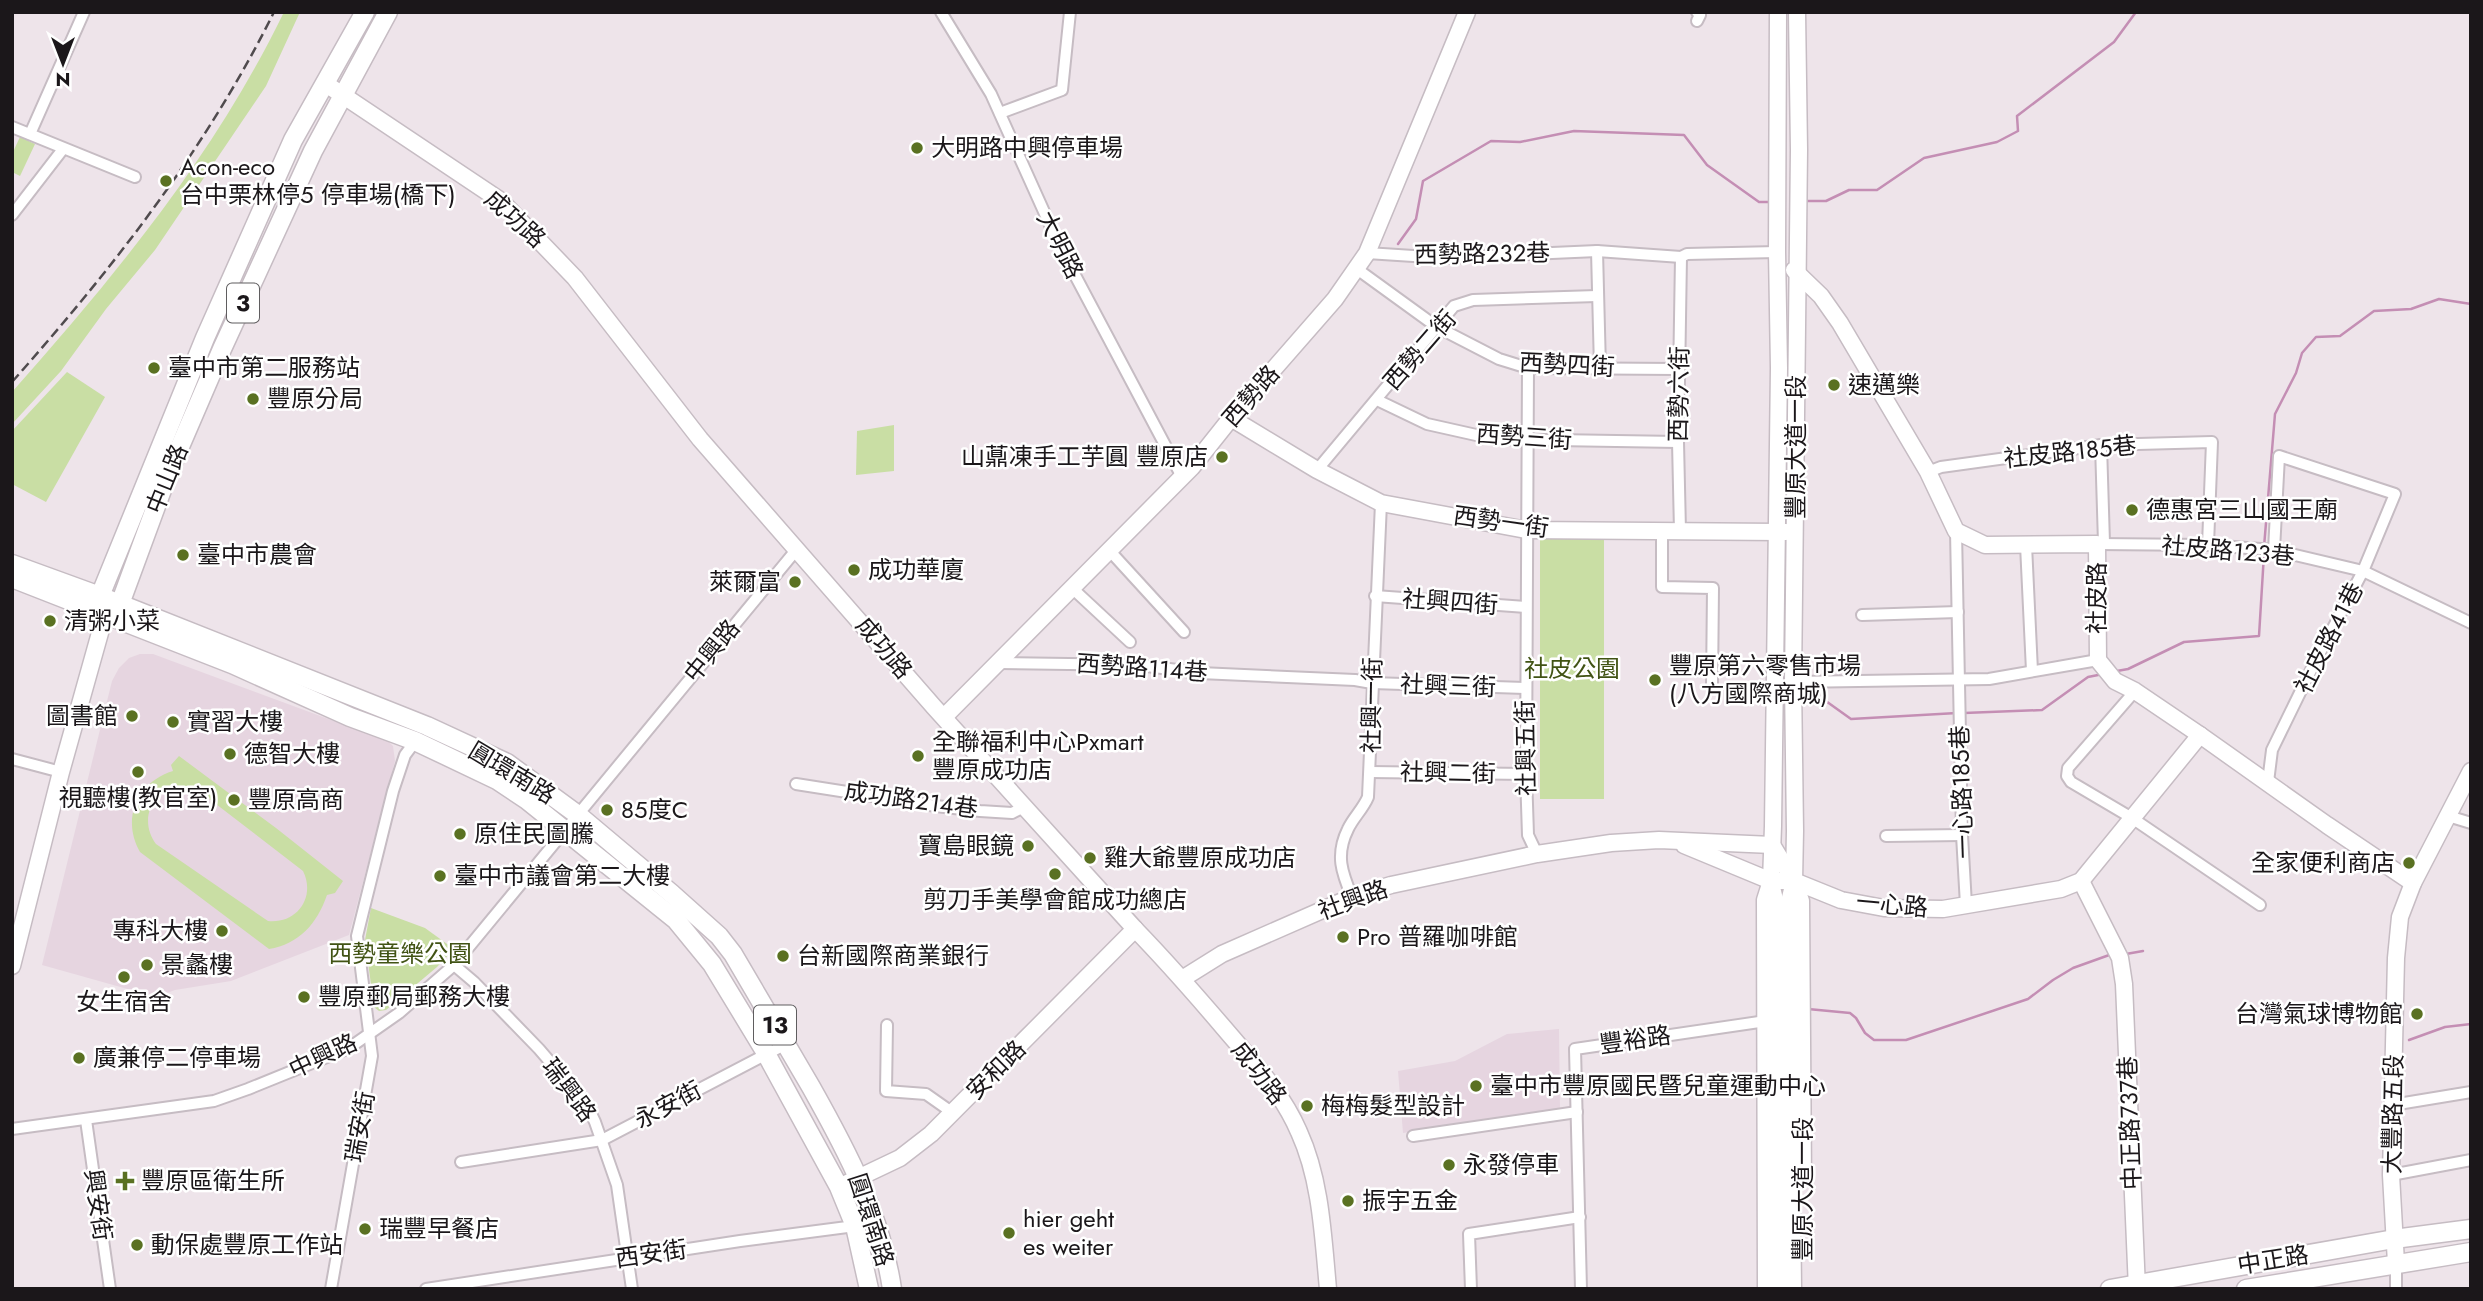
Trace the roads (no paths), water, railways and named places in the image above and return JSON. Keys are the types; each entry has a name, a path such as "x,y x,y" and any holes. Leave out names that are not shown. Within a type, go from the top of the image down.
{"main road":[{"name":"中山路","path":"100,596 205,338 293,139 365,12"},
{"name":"中山路","path":"113,610 222,349 313,151 388,12"},
{"path":"12,564 100,596 113,610"},
{"path":"12,578 113,610"},
{"name":"圓環南路","path":"113,610 427,726 506,763 578,815 719,936 733,954 786,1044 860,1178 876,1220 892,1289"},
{"name":"圓環南路","path":"113,610 350,717 415,741 497,780 527,800 676,920 712,964 766,1053 839,1187 855,1226 869,1289"},
{"path":"2395,1239 2471,1228"},
{"name":"中正路","path":"2110,1289 2395,1239"},
{"path":"2396,1263 2471,1252"},
{"name":"中正路","path":"2246,1289 2396,1263"}],"street":[{"path":"30,135 84,12"},
{"name":"大明路","path":"941,12 991,94 1059,245 1182,477"},
{"path":"1000,113 1062,90 1070,12"},
{"name":"西勢路","path":"944,717 1182,477 1335,299 1367,253 1467,12"},
{"name":"豐原大道一段","path":"1778,12 1779,368 1771,881 1783,940"},
{"name":"豐原大道一段","path":"1783,940 1794,881 1797,12"},
{"name":"成功路","path":"326,84 501,201 575,278 700,439 1024,807 1182,979 1277,1091 1299,1130 1316,1187 1328,1289"},
{"path":"12,128 135,177"},
{"path":"12,215 63,149"},
{"path":"1597,251 1600,368"},
{"name":"西勢路232巷","path":"1367,253 1444,258 1597,251 1681,257 1687,254 1777,252"},
{"path":"1777,252 1821,296 1840,323 1928,472 1956,531"},
{"name":"西勢六街","path":"1680,531 1678,369 1681,257"},
{"name":"西勢四街","path":"1357,269 1437,327 1499,359 1528,368 1678,369"},
{"name":"西勢二街","path":"1317,470 1454,306 1473,300 1597,296"},
{"name":"社興五街","path":"1528,368 1526,774 1528,835 1537,854"},
{"name":"西勢三街","path":"1377,400 1427,424 1494,439 1678,442"},
{"name":"西勢一街","path":"1231,418 1317,470 1381,503 1526,530 1796,532"},
{"name":"社皮路185巷","path":"1928,472 1941,467 2101,445 2212,442 2208,545"},
{"path":"2100,543 2101,445"},
{"name":"社皮路41巷","path":"2268,782 2272,750 2363,571 2395,495 2279,456 2274,550"},
{"name":"社興一街","path":"1352,897 1339,855 1348,828 1368,797 1381,503"},
{"name":"社皮路","path":"1956,531 1985,545 2100,543 2098,660 2115,681 2135,691 2200,735 2413,883"},
{"name":"一心路185巷","path":"1956,531 1962,835 1966,905"},
{"path":"1662,532 1662,587 1713,588 1712,685"},
{"name":"社皮路123巷","path":"2100,543 2208,545 2274,550 2363,571 2471,623"},
{"path":"2026,545 2032,671"},
{"name":"中興路","path":"12,1129 86,1121 214,1101 349,1048 399,1013 454,965 797,549"},
{"path":"1109,551 1184,632"},
{"path":"1072,588 1130,642"},
{"name":"社興四街","path":"1376,596 1525,607"},
{"name":"中山路","path":"12,967 61,772 113,610"},
{"path":"1862,615 1958,612"},
{"path":"1793,682 1989,679 2098,660"},
{"name":"西勢路114巷","path":"998,663 1139,665 1200,673 1355,680 1372,684"},
{"name":"社興三街","path":"1372,684 1525,688"},
{"path":"2135,691 2068,768 2067,776 2071,782 2132,818 2260,905"},
{"name":"瑞安街","path":"331,1289 372,1056 357,936 393,791 405,755 427,726"},
{"path":"2081,881 2200,735"},
{"path":"12,759 61,772"},
{"name":"大豐路五段","path":"2396,1263 2391,1175 2396,958 2400,917 2413,883 2471,771"},
{"name":"社興二街","path":"1370,772 1526,774"},
{"name":"成功路214巷","path":"796,784 969,810 1012,813 1024,807"},
{"path":"2448,816 2471,823"},
{"path":"1886,836 1962,835"},
{"path":"1673,841 1771,881 1794,881"},
{"path":"1537,854 1611,843 1673,841 1772,845 1794,881"},
{"name":"社興路","path":"1182,979 1222,954 1352,897 1391,885 1537,854"},
{"name":"豐原大道一段","path":"1766,1289 1765,900 1771,881"},
{"name":"豐原大道一段","path":"1794,881 1801,901 1803,1289"},
{"name":"一心路","path":"1794,881 1841,900 1884,908 1944,909 2060,889 2081,881"},
{"name":"中正路737巷","path":"2081,881 2120,958 2125,997 2137,1286"},
{"name":"安和路","path":"839,1187 900,1158 953,1114 1135,929"},
{"path":"1779,1289 1783,940"},
{"path":"1783,940 1793,1289"},
{"name":"瑞興路","path":"454,965 539,1049 587,1105 617,1185 632,1289"},
{"name":"豐裕路","path":"1581,1289 1575,1049 1766,1021"},
{"path":"887,1025 886,1091 926,1094 953,1114"},
{"name":"永安街","path":"461,1162 602,1140 786,1044"},
{"path":"2392,1105 2471,1092"},
{"path":"1413,1136 1577,1112"},
{"name":"興安街","path":"86,1121 110,1289"},
{"path":"2391,1175 2471,1160"},
{"path":"1471,1289 1469,1234 1580,1217"},
{"name":"西安街","path":"426,1289 627,1257 855,1226 876,1220"},
{"path":"2396,1263 2396,1289"}],"waterway":[{"path":"1804,201 1826,201 1849,190 1877,190 1924,158 1997,142 2018,131 2017,116 2114,42 2136,12"},
{"path":"1398,244 1416,219 1423,181 1491,141 1520,142 1574,131 1684,135 1707,165 1759,202 1770,202"},
{"path":"2264,547 2275,414 2296,373 2302,353 2316,337 2340,336 2374,311 2411,309 2439,299 2471,304"},
{"path":"2117,671 2128,669 2184,642 2259,636 2264,554"},
{"path":"1964,713 2042,710 2088,677 2103,674"},
{"path":"1823,699 1851,719 1957,713"},
{"path":"2126,954 2143,951"},
{"path":"1808,1009 1850,1013 1874,1040 1906,1040 2028,999 2073,968 2112,954"},
{"path":"2409,1040 2445,1027 2471,1024"}],"railway":[{"path":"12,382 86,295 155,206 219,112 274,12"}],"place":[{"name":"大明路中興停車場","path":"917,148"},
{"name":"Acon-eco 台中栗林停5 停車場(橋下)","path":"166,181"},
{"name":"臺中市第二服務站","path":"154,368"},
{"name":"速邁樂","path":"1834,385"},
{"name":"豐原分局","path":"253,399"},
{"name":"山薡凍手工芋圓 豐原店","path":"1222,457"},
{"name":"德惠宮三山國王廟","path":"2132,510"},
{"name":"臺中市農會","path":"183,555"},
{"name":"成功華廈","path":"854,570"},
{"name":"萊爾富","path":"795,582"},
{"name":"清粥小菜","path":"50,621"},
{"name":"豐原第六零售市場 (八方國際商城)","path":"1655,680"},
{"name":"圖書館","path":"132,716"},
{"name":"實習大樓","path":"173,722"},
{"name":"德智大樓","path":"230,754"},
{"name":"全聯福利中心Pxmart 豐原成功店","path":"918,756"},
{"name":"視聽樓(教官室)","path":"138,772"},
{"name":"豐原高商","path":"234,800"},
{"name":"85度C","path":"607,810"},
{"name":"原住民圖騰","path":"460,834"},
{"name":"寶島眼鏡","path":"1028,846"},
{"name":"雞大爺豐原成功店","path":"1090,858"},
{"name":"全家便利商店","path":"2409,863"},
{"name":"剪刀手美學會館成功總店","path":"1055,874"},
{"name":"臺中市議會第二大樓","path":"440,876"},
{"name":"專科大樓","path":"222,931"},
{"name":"Pro 普羅咖啡館","path":"1343,937"},
{"name":"台新國際商業銀行","path":"783,956"},
{"name":"景蠡樓","path":"147,965"},
{"name":"女生宿舍","path":"124,977"},
{"name":"豐原郵局郵務大樓","path":"304,997"},
{"name":"台灣氣球博物館","path":"2417,1014"},
{"name":"廣兼停二停車場","path":"79,1058"},
{"name":"臺中市豐原國民暨兒童運動中心","path":"1476,1086"},
{"name":"梅梅髮型設計","path":"1307,1106"},
{"name":"永發停車","path":"1449,1165"},
{"name":"豐原區衛生所","path":"125,1181"},
{"name":"振宇五金","path":"1348,1201"},
{"name":"瑞豐早餐店","path":"365,1229"},
{"name":"hier geht es weiter","path":"1009,1233"},
{"name":"動保處豐原工作站","path":"137,1245"}],"park label":[{"name":"社皮公園","path":"1572,669"},
{"name":"西勢童樂公園","path":"400,954"}]}
